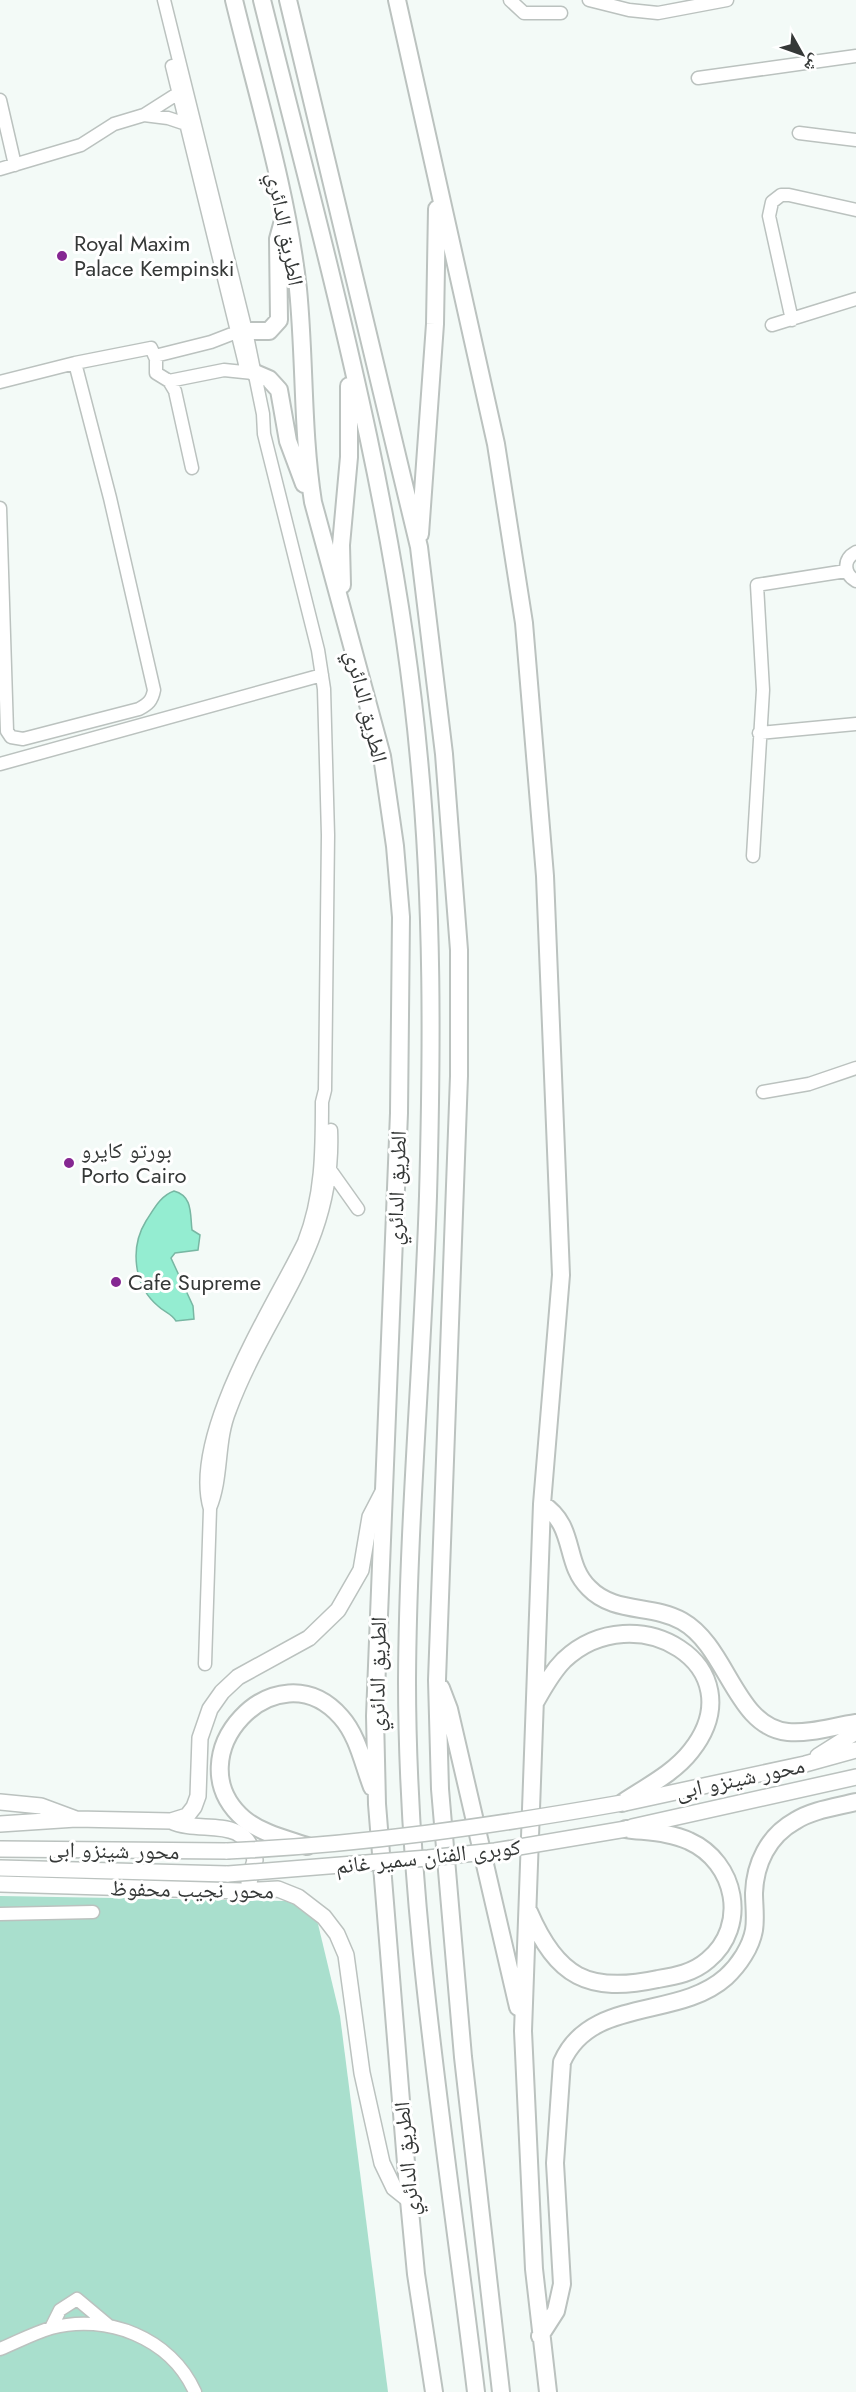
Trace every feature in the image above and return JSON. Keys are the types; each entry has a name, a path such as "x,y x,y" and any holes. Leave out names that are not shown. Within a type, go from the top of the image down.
{"highway":[{"name":"الطريق الدائري","path":"234,0 285,214 297,287 307,464 313,502 381,756 395,846 401,917 400,1078 375,1716 377,1804 416,2274 434,2386"},
{"name":"الطريق الدائري","path":"262,0 349,352 383,515 419,758 429,943 430,1086 427,1210 409,1590 409,1785 415,1891 476,2392"},
{"path":"288,0 419,547 444,754 459,950 459,1077 437,1680 440,1789 463,2057 501,2392"},
{"path":"397,0 498,455 524,623 542,832 552,1010 561,1275 542,1504 526,1906 524,2031 528,2165 540,2336 548,2392"},
{"path":"419,547 429,436 435,324 437,174"},
{"path":"241,331 269,331 279,320 281,311 278,239 285,214"},
{"path":"344,618 340,545 349,457 349,352"},
{"path":"251,372 269,380 279,390 291,451 313,502"},
{"path":"542,1504 554,1513 563,1525 577,1573 589,1589 614,1605 663,1613 692,1628 711,1646 746,1706 763,1723 787,1732 802,1732 856,1723"},
{"path":"534,1706 551,1675 573,1652 602,1638 633,1634 667,1640 694,1660 708,1691 709,1714 699,1738 684,1759 622,1803"},
{"path":"437,1680 449,1709 524,2031"},
{"path":"306,1846 262,1830 236,1811 222,1781 221,1760 226,1739 237,1720 253,1706 273,1696 293,1694 314,1698 332,1708 346,1723 356,1742 377,1804"},
{"path":"540,2336 556,2311 562,2284 555,2163 562,2062 565,2054 581,2033 600,2021 700,1994 728,1975 740,1962 754,1931 755,1878 762,1857 773,1839 795,1820 856,1802"},
{"path":"526,1906 548,1950 564,1966 584,1978 606,1985 628,1985 684,1974 710,1959 722,1944 730,1926 733,1897 728,1878 718,1861 699,1846 682,1838 626,1828"}],"main road":[{"path":"4,1822 76,1819 171,1821 187,1816 197,1802 200,1738 205,1719 215,1701 238,1677 309,1638 338,1610 361,1570 370,1517 384,1490"},
{"path":"806,1764 856,1732"},
{"name":"محور شينزو ابى","path":"622,1803 806,1764 856,1750"},
{"name":"محور شينزو ابى","path":"626,1828 812,1789 856,1777"},
{"path":"812,1789 856,1787"},
{"path":"0,1803 50,1808 76,1819"},
{"name":"كوبرى الفنان سمير غانم","path":"227,1851 439,1833 622,1803"},
{"path":"171,1821 183,1826 223,1827 246,1841 254,1853 255,1868 249,1882 241,1891"},
{"name":"كوبرى الفنان سمير غانم","path":"228,1874 484,1852 626,1828"},
{"name":"محور شينزو ابى","path":"0,1849 227,1851"},
{"name":"محور شينزو ابى","path":"0,1868 228,1874"},
{"name":"محور نجيب محفوظ","path":"0,1884 241,1891 278,1889 298,1897 316,1909 337,1934 346,1955 363,2073 382,2163 394,2188 410,2200"}],"street":[{"path":"156,0 177,94 189,125"},
{"path":"164,0 189,125 251,372 322,675 328,835 325,1090 322,1102 320,1179 311,1224 224,1400 216,1449 206,1486 210,1509 205,1664"},
{"path":"510,0 524,13 561,13"},
{"path":"590,0 648,13 687,9 727,0"},
{"path":"698,78 856,56"},
{"path":"0,169 73,148 93,139 114,124 144,115 177,94"},
{"path":"0,100 15,165"},
{"path":"144,115 168,118 189,125"},
{"path":"799,133 856,140"},
{"path":"792,320 769,216 772,202 781,195 789,195 856,210"},
{"path":"772,325 856,299"},
{"path":"155,356 211,342 241,331"},
{"path":"0,382 146,347 153,350 156,373 169,381 175,391 192,468"},
{"path":"0,508 7,731 10,736 23,739 139,709 148,704 153,698 153,690 110,498 75,363"},
{"path":"169,381 224,370 251,372"},
{"path":"856,552 847,559 846,571 856,581"},
{"path":"753,856 762,676 757,585 846,571"},
{"path":"0,764 322,675"},
{"path":"759,733 856,724"},
{"path":"763,1092 809,1084 856,1068"},
{"path":"216,1449 234,1400 316,1234 324,1209 331,1171 330,1109 325,1090"},
{"path":"331,1171 358,1209"},
{"path":"0,1914 93,1912"},
{"path":"51,2328 60,2310 77,2299 108,2325"},
{"path":"0,2349 51,2328 90,2324 108,2325 149,2340 166,2354 195,2392"}],"shaded area":[{"path":"174,1191 180,1193 188,1201 192,1230 200,1235 198,1250 175,1253 171,1258 193,1306 194,1319 176,1321 158,1306 143,1288 136,1254 141,1231 146,1221 161,1200"},
{"path":"0,1896 286,1901 310,1911 318,1924 340,2016 388,2392 0,2392"}],"place":[{"name":"Royal Maxim Palace Kempinski","path":"62,256"},
{"name":"بورتو كايرو Porto Cairo","path":"69,1163"},
{"name":"Cafe Supreme","path":"116,1282"}]}
